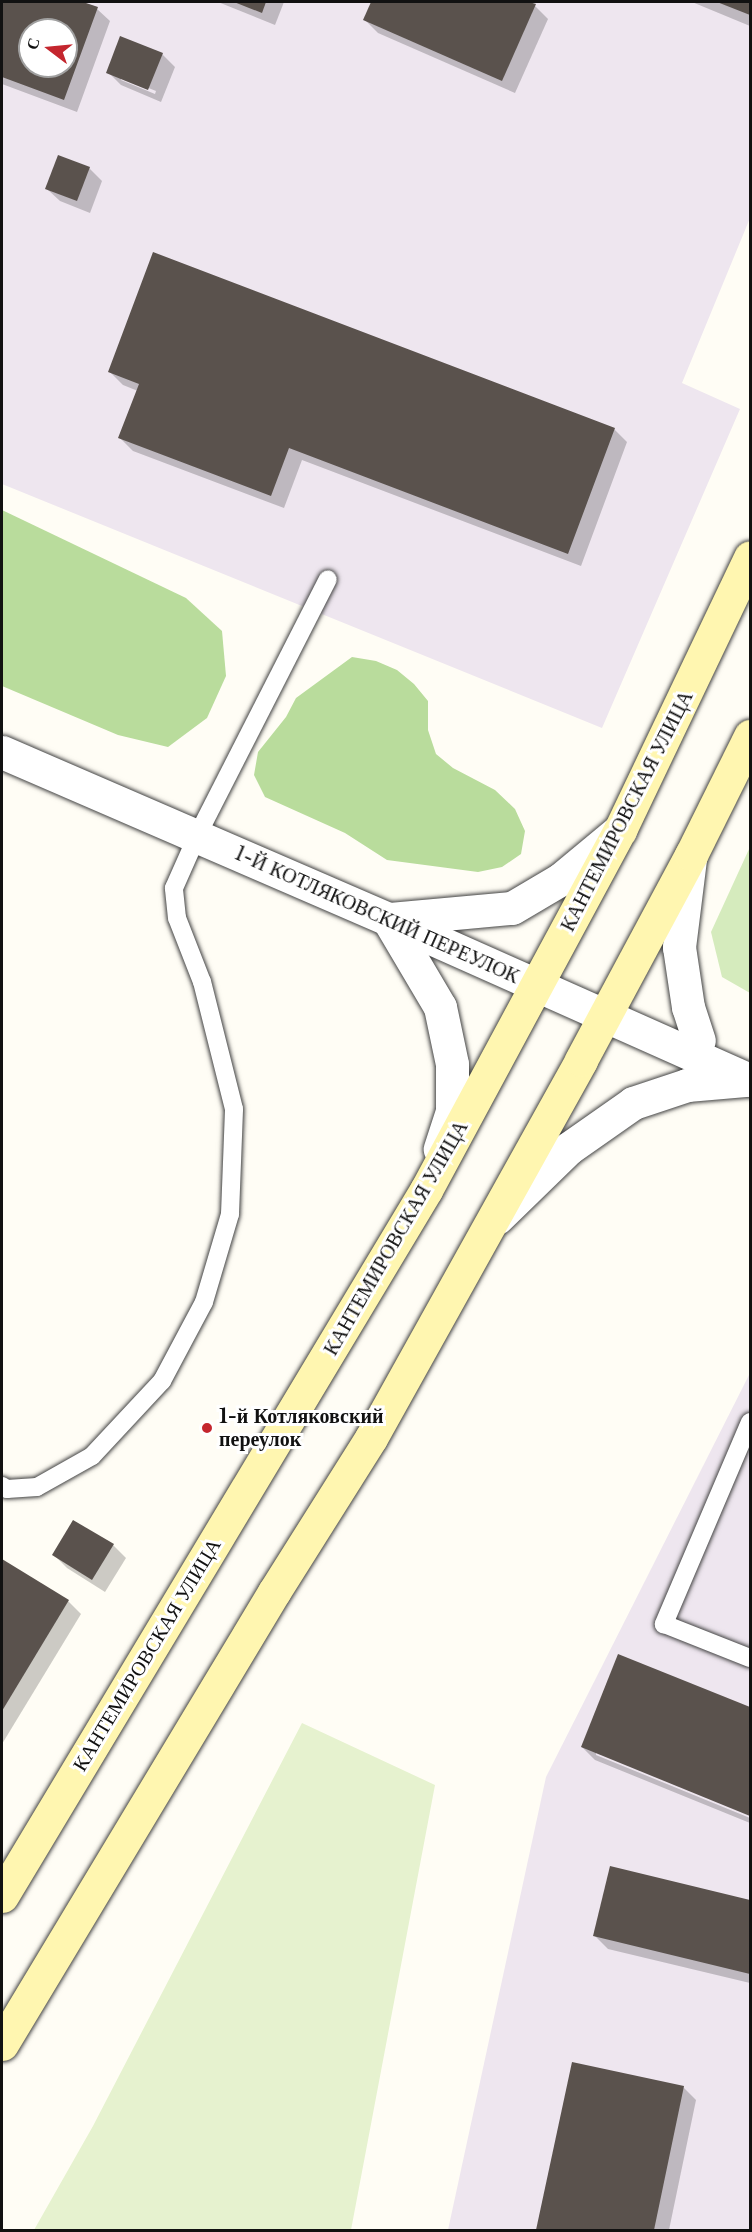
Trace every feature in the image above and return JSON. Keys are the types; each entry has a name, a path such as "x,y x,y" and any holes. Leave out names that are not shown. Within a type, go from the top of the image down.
{"main road":[{"name":"КАНТЕМИРОВСКАЯ УЛИЦА","path":"2,1896 426,1190 538,986 620,830 750,557"},
{"path":"2,2044 274,1592 371,1438 488,1227 615,1020 691,855 750,736"}],"street":[{"name":"1-Й КОТЛЯКОВСКИЙ ПЕРЕУЛОК","path":"2,752 615,1020 750,1075"},
{"path":"426,1190 452,1111 452,1064 440,1007 388,919 512,908 561,879 620,830"},
{"path":"691,855 679,946 688,1007 699,1040"},
{"path":"615,1020 699,1040 750,1075"},
{"path":"488,1227 569,1148 633,1103 687,1085 750,1075"}],"lane":[{"path":"2,1486 7,1488 37,1487 92,1456 162,1381 204,1302 230,1214 234,1109 202,982 177,918 174,888 197,836 328,579"},
{"path":"750,1422 664,1624 750,1658"}],"shaded area":[{"path":"2,2 750,2 750,218 682,383 740,409 602,728 2,484"},
{"path":"750,1373 750,2230 448,2230 546,1777"}],"green space":[{"path":"2,510 186,598 222,631 226,676 207,718 168,747 118,735 2,686"},
{"path":"352,657 376,661 397,670 414,684 428,701 428,730 436,754 453,768 495,790 515,809 525,831 521,854 502,867 478,872 387,860 345,833 265,797 254,775 258,752 286,717 296,698"},
{"path":"750,847 750,993 722,977 711,932"},
{"path":"302,1723 435,1785 351,2230 34,2230 93,2126"}],"building":[{"path":"2,2 83,2 98,7 78,62 78,18 18,18 18,78 72,78 64,100 2,77"},
{"path":"234,2 266,2 262,13"},
{"path":"371,2 529,2 536,4 502,81 363,20"},
{"path":"717,2 750,2 750,15"},
{"path":"120,36 163,53 148,90 106,73"},
{"path":"58,155 90,167 77,201 45,189"},
{"path":"153,252 615,428 568,554 289,448 271,496 118,438 139,384 108,372"},
{"path":"73,1520 114,1544 92,1580 52,1555"},
{"path":"2,1559 69,1600 2,1711"},
{"path":"618,1654 750,1707 750,1816 581,1747"},
{"path":"610,1866 750,1900 750,1974 593,1936"},
{"path":"572,2062 684,2086 654,2230 536,2230"}],"place":[{"name":"1-й Котляковский переулок","path":"207,1428"}]}
